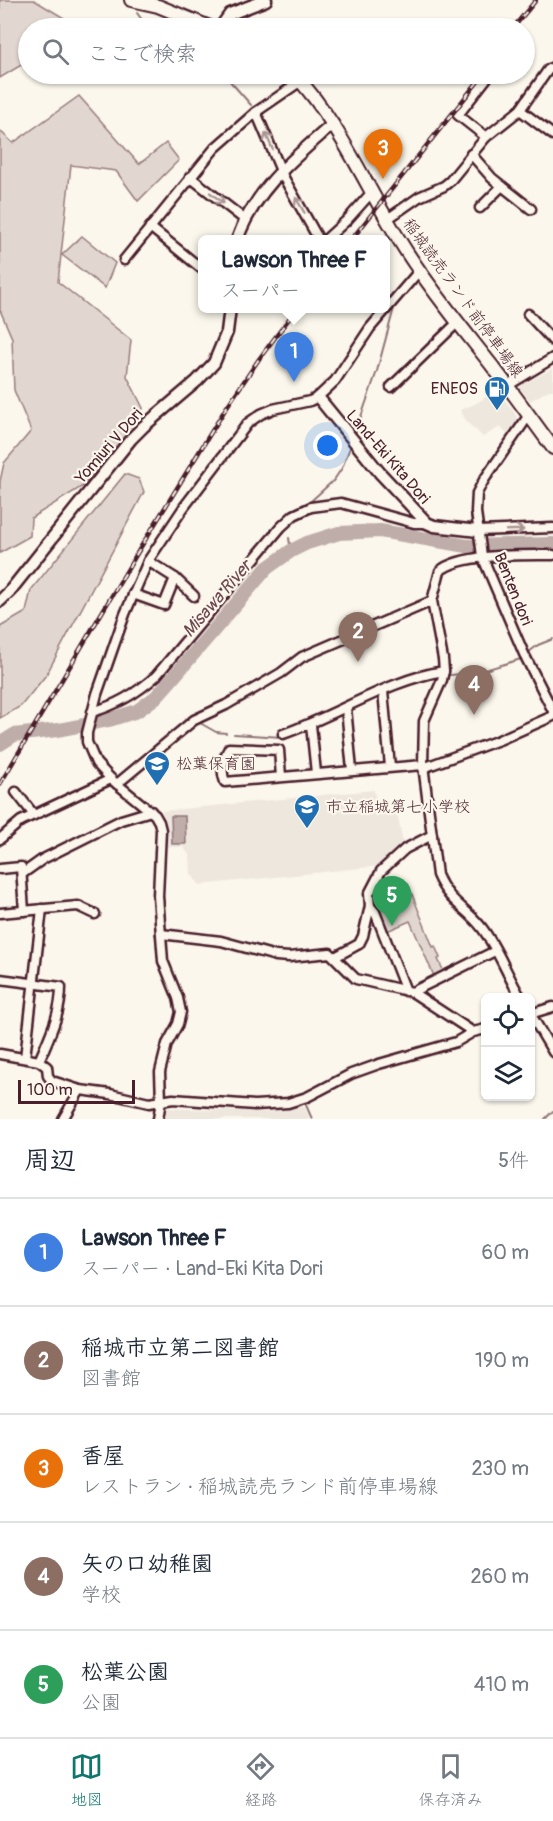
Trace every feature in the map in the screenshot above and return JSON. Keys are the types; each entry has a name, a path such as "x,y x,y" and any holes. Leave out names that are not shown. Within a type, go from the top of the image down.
{"main road":[{"path":"131,0 158,6 187,18"},
{"name":"稲城読売ランド前停車場線","path":"303,84 333,124 386,220 419,271 553,448"}],"street":[{"path":"226,18 230,14 266,0"},
{"path":"386,220 419,197 444,186 486,137 520,110 548,70 553,67"},
{"path":"124,260 215,148 290,84"},
{"path":"482,84 458,115 486,137"},
{"path":"520,110 553,135"},
{"path":"256,112 281,170 316,235"},
{"path":"239,235 244,219 261,193 281,170 333,124"},
{"path":"471,154 492,178 531,208"},
{"path":"190,177 244,219"},
{"path":"480,208 502,186"},
{"path":"331,235 372,192"},
{"path":"150,227 198,266"},
{"path":"390,304 419,271"},
{"name":"Yomiuri V Dori","path":"0,601 131,439 214,363 227,332 229,313"},
{"path":"158,1119 161,1101 160,1072 167,1044 178,1024 181,1012 181,1006 163,961 158,896 161,830 159,822 151,811 114,782 96,764 87,742 91,714 133,594 148,561 184,507 248,423 273,408 310,401 318,397 335,381 382,313"},
{"path":"528,314 553,341"},
{"path":"391,387 458,322"},
{"path":"507,386 553,358"},
{"name":"Land-Eki Kita Dori","path":"318,397 380,473 428,523 439,527 478,531"},
{"name":"Benten dori","path":"529,415 484,480 475,502 483,556 524,654 553,711"},
{"path":"91,714 121,702 138,692 156,676 281,527 294,515 312,507 341,503 414,523 428,523"},
{"path":"478,531 553,528"},
{"path":"518,993 481,927 450,898 437,875 423,766 424,721 444,670 432,601 440,571 445,566 483,556 553,555"},
{"path":"148,561 175,578 194,596"},
{"path":"133,594 164,605 175,578"},
{"path":"0,839 21,821 114,782 195,719 226,705 302,657 432,601"},
{"path":"283,734 311,725 382,691 427,673 444,670"},
{"path":"382,691 390,767"},
{"path":"346,708 352,771"},
{"path":"281,777 279,750 230,748 223,760 222,776 225,782 423,766 499,740 553,716"},
{"path":"311,725 316,773"},
{"path":"16,792 34,815"},
{"path":"22,874 43,859 121,820 151,811"},
{"path":"335,957 359,944 370,906 369,894 381,871 405,849 432,835"},
{"path":"0,869 21,867 24,911"},
{"path":"0,913 78,906 95,914"},
{"path":"370,906 375,912 409,991"},
{"path":"25,1058 42,909"},
{"path":"161,934 221,940 276,956 330,953 356,979 409,991 473,1032"},
{"path":"409,991 495,951"},
{"path":"0,979 61,987 61,1002 57,1018 39,1061"},
{"path":"535,1012 553,1007"},
{"path":"535,1020 553,1052"},
{"path":"0,1053 39,1061 46,1066 48,1076 52,1081 80,1090 149,1103 172,1100 255,1105 288,1103 307,1097 351,1074 456,1042 481,1030"},
{"path":"63,1119 80,1090"}],"shaded area":[{"path":"0,0 34,0 64,18 18,18 18,67 0,78"},
{"path":"79,96 139,164 166,143 179,160 138,201 116,171 71,165 58,282 131,340 127,376 143,408 138,423 83,486 31,518 30,536 0,553 0,481 4,463 31,431 14,390 12,338 0,310 0,131 13,143"},
{"path":"82,236 115,263 105,288 62,255"},
{"path":"553,368 553,390 530,401 519,387"},
{"path":"497,390 514,412 519,423 510,436 500,427 483,437 467,422 460,410 475,404"},
{"path":"125,474 139,479 144,492 46,675 21,706 0,718 0,627 26,612 31,590"},
{"path":"374,790 376,804 384,808 396,808 403,842 380,866 200,885 191,874 190,856 183,847 165,847 166,820 162,811"},
{"path":"171,816 185,816 186,844 172,844"},
{"path":"408,884 444,972 434,976 410,921 387,931 375,901"},
{"path":"304,1106 310,1119 165,1119 167,1108 267,1112"}],"waterway":[{"path":"137,13 141,18"},
{"path":"233,84 251,105"},
{"path":"354,437 377,371 394,308"},
{"path":"311,501 334,480 342,468 351,445"},
{"name":"Misawa River","path":"0,744 14,735 58,730 109,720 137,711 156,697 267,568 307,543 339,533 380,531 467,546 553,544"},
{"path":"289,538 291,551"},
{"path":"529,652 538,645 553,639"},
{"path":"450,675 475,673 521,659"},
{"path":"389,692 403,686"},
{"path":"352,709 377,697"},
{"path":"318,725 340,714"},
{"path":"200,723 216,732 226,733"},
{"path":"234,734 282,737"},
{"path":"0,846 18,829"},
{"path":"306,1105 312,1119"},
{"path":"545,1119 553,1111"}],"railway":[{"path":"521,18 536,0"},
{"path":"355,235 476,84"},
{"path":"0,784 226,408 293,313"}],"place":[{"name":"香屋","path":"383,179"},
{"name":"Lawson Three F","path":"294,382"},
{"name":"ENEOS","path":"497,412"},
{"name":"稲城市立第二図書館","path":"358,662"},
{"name":"矢の口幼稚園","path":"474,715"},
{"name":"松葉保育園","path":"157,787"},
{"name":"市立稲城第七小学校","path":"307,830"},
{"name":"松葉公園","path":"392,926"}]}
